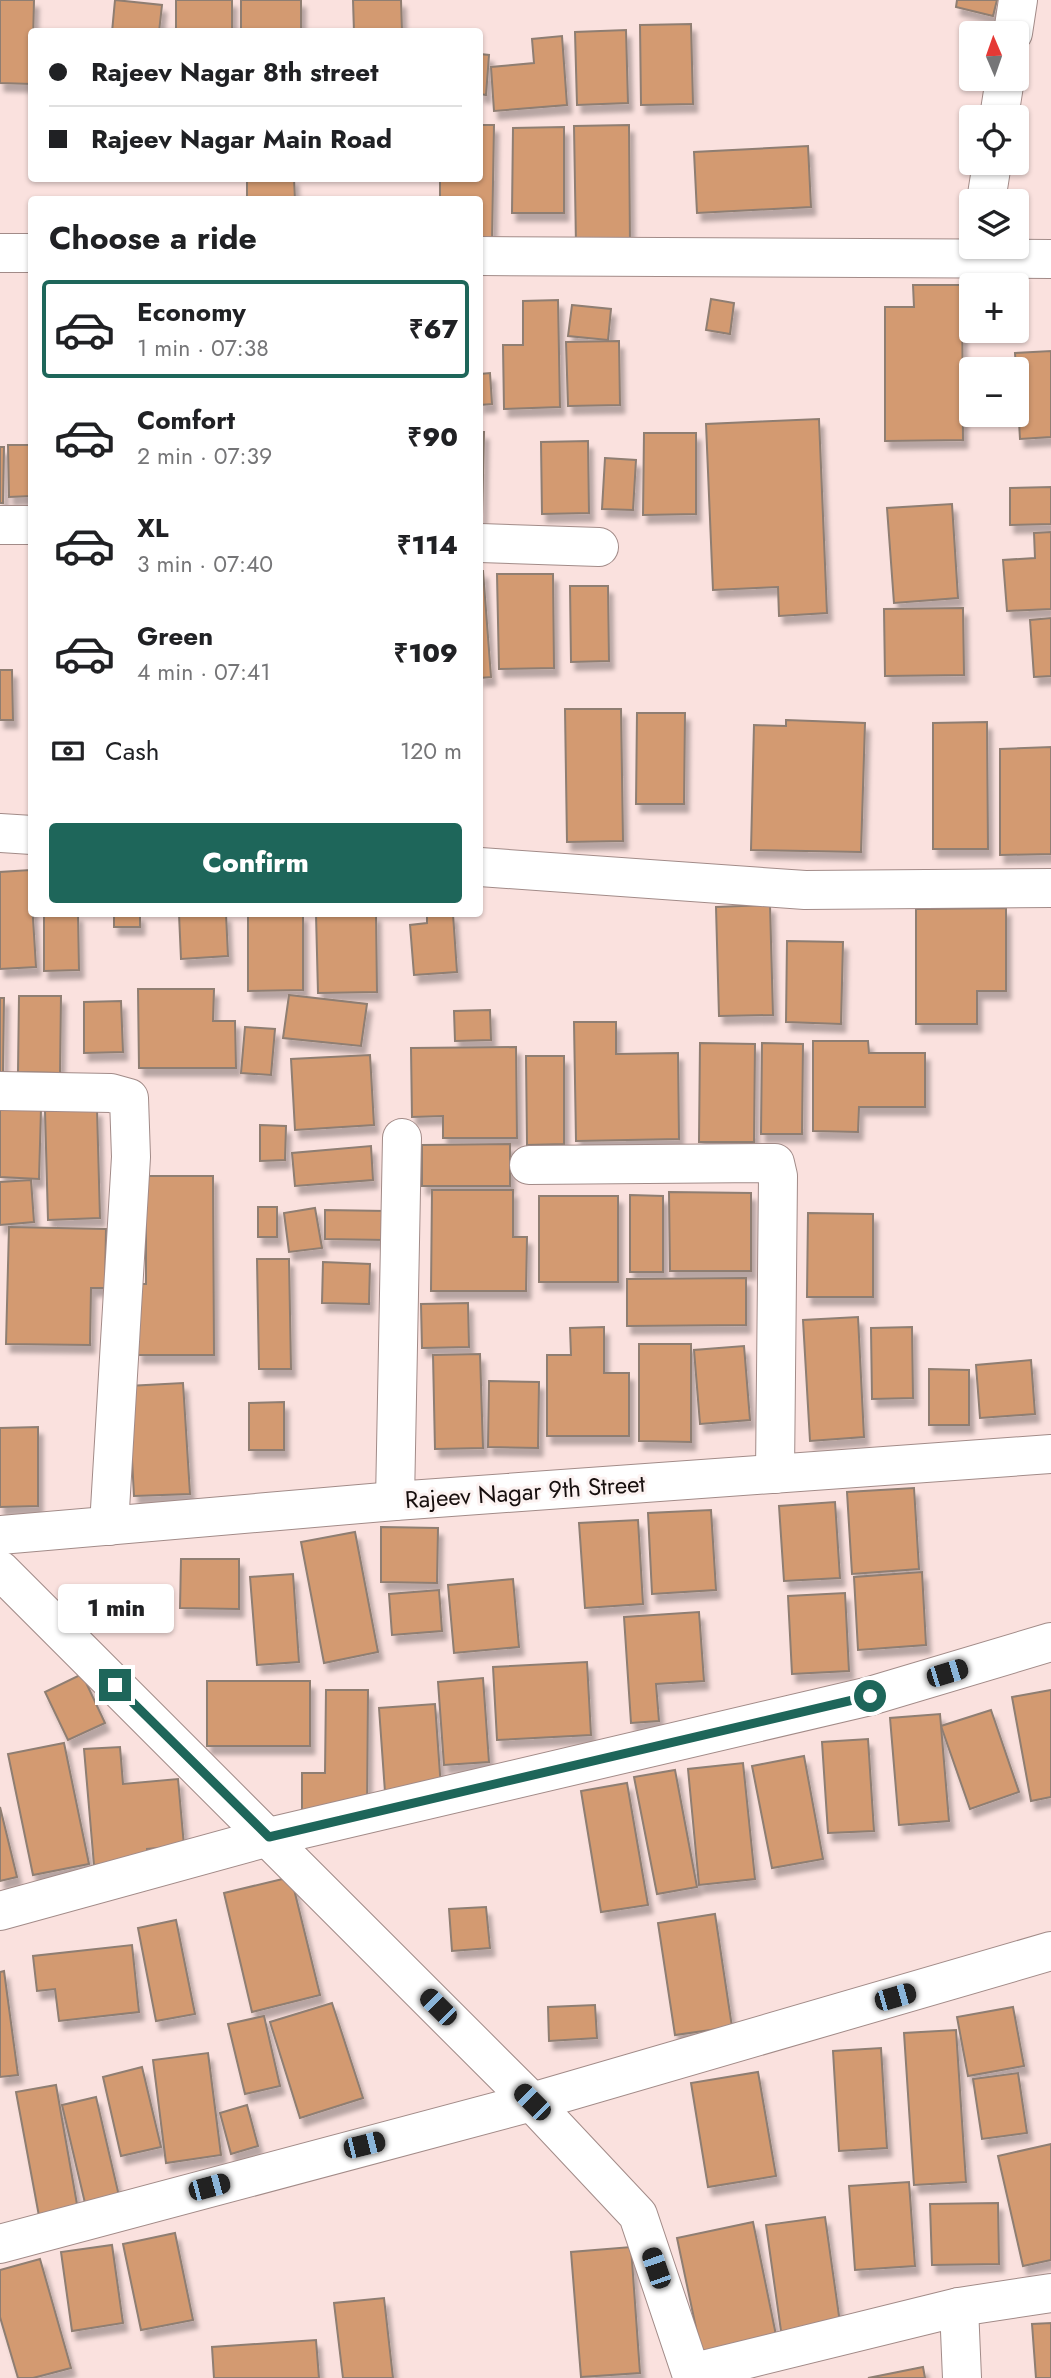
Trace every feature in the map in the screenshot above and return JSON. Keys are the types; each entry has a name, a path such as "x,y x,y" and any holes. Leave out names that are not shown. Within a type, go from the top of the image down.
{"street":[{"path":"1015,21 1018,0"},
{"path":"483,256 959,252"},
{"path":"0,253 28,253"},
{"path":"1029,257 1051,259"},
{"path":"0,525 28,526"},
{"path":"483,543 599,547"},
{"path":"0,833 28,835"},
{"path":"483,867 805,890 1051,888"},
{"path":"0,1091 111,1093 129,1098 131,1157 110,1526"},
{"path":"395,1501 402,1138"},
{"path":"529,1165 775,1163 778,1176 775,1474"},
{"name":"Rajeev Nagar 9th Street","path":"0,1535 395,1501 1051,1454"},
{"path":"0,1570 532,2102 638,2215 682,2376 959,2307 1051,2293"},
{"path":"0,1911 269,1837 870,1696 1051,1642"},
{"path":"0,2244 532,2102 1051,1951"},
{"path":"959,2307 962,2378"}],"building":[{"path":"0,0 34,0 33,28 28,28 28,84 0,83"},
{"path":"115,0 162,5 159,28 112,28"},
{"path":"176,0 232,0 232,28 176,28"},
{"path":"241,0 301,0 301,28 241,28"},
{"path":"353,0 401,0 402,28 354,28"},
{"path":"957,0 997,0 993,16 956,7"},
{"path":"691,24 693,104 641,105 640,25"},
{"path":"626,30 628,103 577,105 575,32"},
{"path":"562,36 567,105 494,111 491,67 534,63 532,39"},
{"path":"483,54 489,55 486,95 483,94"},
{"path":"483,125 494,125 492,240 483,240 483,196 440,196 440,182 483,182"},
{"path":"629,125 630,245 576,245 574,126"},
{"path":"564,127 564,213 512,213 513,128"},
{"path":"808,146 811,207 697,213 694,152"},
{"path":"247,182 294,182 295,196 247,196"},
{"path":"913,285 959,285 959,343 962,343 962,357 959,357 959,427 963,427 963,440 885,441 885,307 914,307"},
{"path":"711,299 734,303 730,334 706,330"},
{"path":"558,300 560,407 504,409 503,345 523,345 523,301"},
{"path":"572,305 611,309 608,340 568,336"},
{"path":"619,341 620,405 568,406 566,342"},
{"path":"1051,351 1051,437 1020,439 1019,427 1029,427 1029,357 1015,357 1015,353"},
{"path":"490,373 492,404 483,405 483,374"},
{"path":"819,419 827,613 779,616 778,587 713,590 706,424"},
{"path":"644,433 696,433 696,514 643,515"},
{"path":"588,441 589,513 542,514 541,442"},
{"path":"8,445 28,445 28,496 9,497"},
{"path":"0,447 4,447 3,503 0,503"},
{"path":"605,458 636,460 633,510 602,509"},
{"path":"1051,487 1051,524 1010,525 1010,488"},
{"path":"952,504 958,598 894,603 887,508"},
{"path":"1051,532 1051,609 1007,611 1003,560 1035,558 1034,533"},
{"path":"483,571 491,677 483,678"},
{"path":"497,574 553,574 554,668 499,669"},
{"path":"570,586 608,586 609,661 571,662"},
{"path":"963,608 964,675 885,676 884,609"},
{"path":"1051,618 1051,676 1034,677 1030,620"},
{"path":"0,670 12,670 13,720 0,720"},
{"path":"565,709 621,709 623,841 567,842"},
{"path":"637,713 685,713 684,804 636,804"},
{"path":"786,720 865,723 861,852 751,850 754,725 786,726"},
{"path":"987,722 988,849 933,849 933,723"},
{"path":"1051,747 1051,854 1000,855 1000,749"},
{"path":"28,870 28,917 33,917 36,967 0,969 0,872"},
{"path":"770,905 773,1015 719,1016 716,907"},
{"path":"1006,908 1006,991 977,991 977,1024 916,1024 916,909"},
{"path":"44,917 78,917 79,970 44,971"},
{"path":"114,917 140,917 140,927 114,927"},
{"path":"179,917 226,917 228,956 181,959"},
{"path":"248,917 303,917 303,990 248,991"},
{"path":"316,917 376,917 377,992 318,993"},
{"path":"427,917 453,917 457,972 414,975 410,925 427,923"},
{"path":"787,941 843,942 841,1024 786,1022"},
{"path":"138,989 214,989 213,1021 235,1021 236,1068 139,1068"},
{"path":"289,995 367,1004 361,1046 283,1038"},
{"path":"19,996 61,996 60,1073 18,1072"},
{"path":"0,998 4,998 3,1072 0,1072"},
{"path":"121,1001 123,1052 84,1053 84,1002"},
{"path":"490,1010 491,1040 455,1041 454,1011"},
{"path":"574,1022 616,1022 616,1054 678,1053 679,1139 576,1141"},
{"path":"245,1027 275,1029 271,1075 241,1073"},
{"path":"813,1041 868,1041 869,1053 925,1053 925,1107 859,1107 858,1132 813,1131"},
{"path":"700,1043 755,1044 754,1142 699,1142"},
{"path":"762,1043 803,1044 802,1134 761,1134"},
{"path":"516,1047 517,1138 443,1138 443,1116 412,1117 411,1048"},
{"path":"370,1055 374,1125 295,1130 291,1059"},
{"path":"526,1056 564,1056 564,1144 527,1145"},
{"path":"0,1108 41,1109 39,1179 0,1177"},
{"path":"97,1109 100,1218 48,1220 45,1111"},
{"path":"260,1125 286,1126 285,1160 260,1161"},
{"path":"510,1144 510,1186 422,1186 422,1145"},
{"path":"371,1146 373,1180 295,1186 292,1153"},
{"path":"146,1176 213,1176 214,1355 138,1355 138,1284 146,1284"},
{"path":"31,1180 34,1222 0,1225 0,1182"},
{"path":"432,1190 513,1190 513,1237 527,1237 526,1291 431,1291"},
{"path":"669,1192 751,1193 751,1271 670,1271"},
{"path":"630,1195 663,1196 663,1272 630,1272"},
{"path":"539,1196 618,1196 618,1282 539,1282"},
{"path":"258,1207 277,1207 277,1237 258,1237"},
{"path":"315,1208 322,1248 289,1252 284,1213"},
{"path":"325,1210 386,1211 386,1240 325,1239"},
{"path":"808,1213 873,1214 873,1297 807,1297"},
{"path":"9,1227 106,1229 105,1288 91,1288 90,1345 6,1344"},
{"path":"257,1259 289,1259 291,1369 259,1369"},
{"path":"323,1262 370,1264 369,1304 322,1303"},
{"path":"746,1278 746,1325 627,1326 627,1279"},
{"path":"468,1303 469,1347 422,1348 421,1304"},
{"path":"858,1317 864,1437 810,1441 803,1320"},
{"path":"604,1327 604,1373 629,1373 629,1436 547,1436 547,1355 571,1355 570,1328"},
{"path":"912,1327 913,1398 872,1399 871,1328"},
{"path":"639,1344 691,1344 691,1442 639,1441"},
{"path":"744,1346 750,1420 700,1424 694,1350"},
{"path":"480,1354 483,1448 435,1449 433,1355"},
{"path":"1031,1360 1035,1414 980,1418 976,1365"},
{"path":"929,1369 969,1370 969,1425 929,1425"},
{"path":"489,1381 539,1382 538,1448 488,1447"},
{"path":"183,1383 190,1494 134,1496 128,1386"},
{"path":"284,1402 284,1450 249,1450 249,1403"},
{"path":"38,1427 38,1506 0,1507 0,1428"},
{"path":"914,1488 919,1569 852,1574 847,1492"},
{"path":"835,1502 840,1578 784,1581 779,1506"},
{"path":"711,1510 716,1590 652,1594 648,1513"},
{"path":"638,1520 643,1604 585,1608 579,1523"},
{"path":"381,1527 438,1528 437,1583 381,1582"},
{"path":"355,1532 378,1652 324,1663 301,1542"},
{"path":"181,1559 239,1559 239,1609 180,1608"},
{"path":"922,1572 926,1645 858,1650 854,1577"},
{"path":"293,1574 299,1662 257,1665 250,1577"},
{"path":"513,1579 519,1647 454,1653 448,1585"},
{"path":"439,1590 442,1631 392,1635 389,1594"},
{"path":"845,1593 849,1671 792,1674 788,1596"},
{"path":"699,1612 704,1681 656,1684 659,1721 631,1723 624,1617"},
{"path":"587,1662 591,1735 497,1740 493,1667"},
{"path":"82,1674 105,1723 68,1740 45,1692"},
{"path":"483,1678 489,1762 444,1765 438,1682"},
{"path":"207,1681 310,1681 310,1746 207,1746"},
{"path":"326,1690 368,1690 367,1814 302,1813 302,1773 325,1773"},
{"path":"1051,1690 1051,1797 1031,1801 1012,1697"},
{"path":"435,1704 441,1788 385,1792 379,1708"},
{"path":"991,1710 1019,1792 970,1809 941,1726"},
{"path":"940,1714 949,1821 899,1825 890,1718"},
{"path":"868,1739 874,1831 828,1833 822,1742"},
{"path":"64,1743 89,1864 33,1875 8,1754"},
{"path":"120,1747 123,1784 178,1779 184,1846 147,1849 148,1861 94,1865 84,1749"},
{"path":"804,1756 823,1859 772,1868 752,1766"},
{"path":"743,1763 755,1879 699,1885 688,1769"},
{"path":"675,1770 697,1887 657,1894 634,1777"},
{"path":"627,1783 648,1905 601,1912 581,1791"},
{"path":"0,1807 17,1877 0,1881"},
{"path":"291,1877 320,1995 252,2012 224,1893"},
{"path":"486,1907 490,1948 452,1951 449,1909"},
{"path":"715,1914 732,2027 675,2035 658,1923"},
{"path":"176,1920 195,2014 156,2021 138,1928"},
{"path":"132,1945 139,2012 59,2021 55,1989 37,1991 33,1956"},
{"path":"4,1971 18,2075 0,2077 0,1972"},
{"path":"332,2003 363,2098 300,2118 270,2022"},
{"path":"595,2005 597,2038 549,2041 548,2007"},
{"path":"1013,2007 1024,2066 968,2076 957,2017"},
{"path":"264,2016 280,2086 245,2094 228,2024"},
{"path":"956,2030 966,2182 914,2185 904,2033"},
{"path":"881,2048 887,2148 839,2151 833,2051"},
{"path":"208,2053 221,2155 166,2163 153,2060"},
{"path":"142,2067 161,2147 121,2156 103,2077"},
{"path":"758,2072 776,2176 708,2187 691,2083"},
{"path":"1018,2073 1027,2133 982,2139 973,2079"},
{"path":"56,2085 78,2210 39,2216 16,2092"},
{"path":"96,2097 119,2196 85,2203 62,2105"},
{"path":"247,2105 258,2146 231,2154 220,2113"},
{"path":"1051,2144 1051,2260 1023,2266 998,2156"},
{"path":"909,2182 915,2266 855,2270 849,2186"},
{"path":"998,2203 999,2264 932,2265 930,2204"},
{"path":"825,2217 841,2330 782,2338 766,2225"},
{"path":"753,2222 778,2345 703,2361 677,2238"},
{"path":"175,2233 193,2320 141,2330 123,2244"},
{"path":"112,2245 123,2323 72,2331 61,2252"},
{"path":"631,2247 640,2373 581,2377 571,2252"},
{"path":"40,2259 71,2368 33,2378 18,2378 0,2317 0,2270"},
{"path":"384,2298 393,2378 343,2378 334,2303"},
{"path":"1051,2323 1051,2378 1036,2378 1032,2324"},
{"path":"316,2340 319,2378 214,2378 212,2347"},
{"path":"923,2367 925,2378 868,2378"}],"route":[{"path":"115,1685 269,1837 870,1696"}]}
